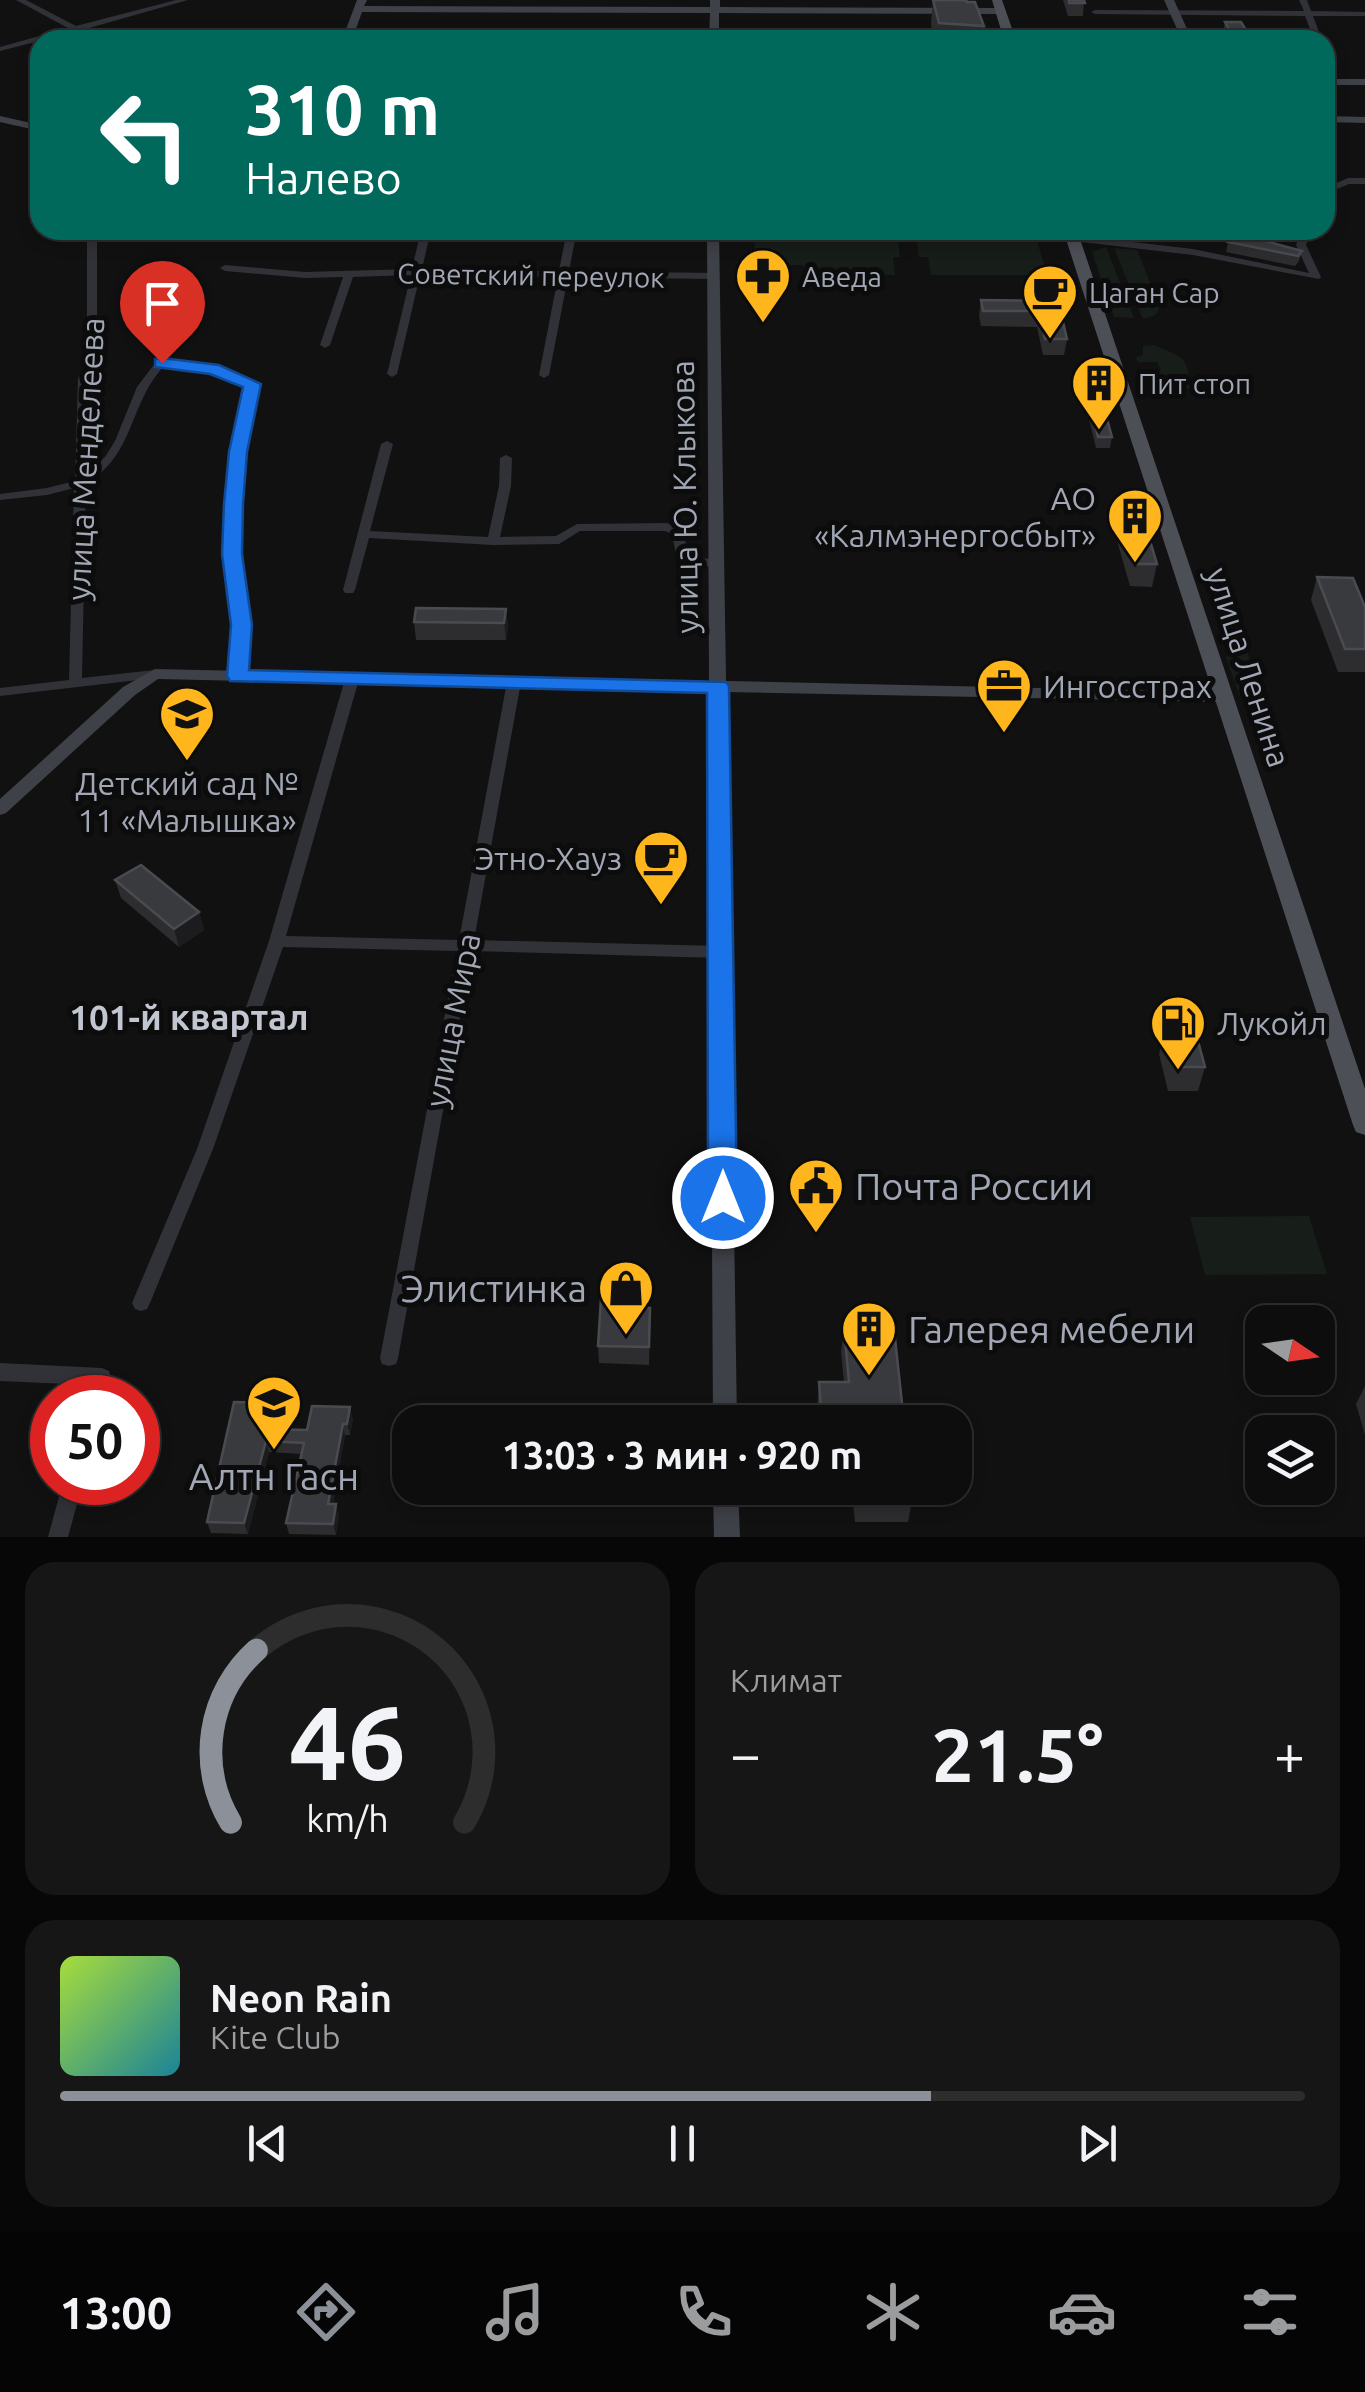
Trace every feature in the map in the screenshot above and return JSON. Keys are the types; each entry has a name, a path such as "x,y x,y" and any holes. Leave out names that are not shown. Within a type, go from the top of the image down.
{"main road":[{"path":"1169,0 1182,30"},
{"path":"351,30 360,4 999,5 1007,30"},
{"path":"1335,82 1365,82"},
{"path":"0,119 30,126"},
{"path":"1335,119 1365,120"},
{"name":"улица Ю. Клыкова","path":"714,240 725,1405"},
{"name":"улица Ленина","path":"1074,240 1365,1125"},
{"path":"0,809 155,674 1226,697"},
{"path":"726,1505 727,1537"}],"street":[{"path":"20,0 74,29"},
{"path":"31,6 51,0"},
{"path":"70,30 184,0"},
{"path":"1302,0 1314,30"},
{"path":"1095,12 1365,14"},
{"path":"0,49 30,41"},
{"path":"1335,187 1365,181"},
{"name":"улица Менделеева","path":"75,684 83,378 92,368 92,240"},
{"path":"392,374 424,240"},
{"path":"544,374 570,240"},
{"path":"1112,240 1316,277 1301,245 1303,240"},
{"name":"Советский переулок","path":"225,268 349,274 713,276"},
{"path":"325,345 349,274"},
{"path":"0,497 81,484 105,467 117,450 140,388 162,363 174,286"},
{"path":"162,363 213,369 252,384 238,452 234,504 232,554 241,625 238,676"},
{"path":"350,590 387,444"},
{"path":"492,541 505,486 506,458"},
{"path":"364,534 492,541 559,540 577,528 667,527 678,532 682,561 717,563"},
{"path":"0,692 155,674"},
{"path":"142,1303 205,1150 277,941 352,679"},
{"name":"улица Мира","path":"389,1358 514,682"},
{"path":"96,683 115,706"},
{"path":"277,941 720,952"},
{"path":"0,1372 76,1375"},
{"path":"58,1537 67,1505"}],"shaded area":[{"path":"755,240 898,240 900,257 893,257 895,275 805,274 803,265 754,265"},
{"path":"917,240 1037,240 1047,275 931,275 928,257 919,257"},
{"path":"1106,247 1134,318 1114,317 1092,252"},
{"path":"1114,248 1137,250 1160,307 1156,315 1143,319"},
{"path":"1154,345 1182,359 1192,389 1161,388 1155,374 1161,371 1157,362 1137,362 1136,357 1143,355 1143,346"},
{"path":"1223,611 1236,613 1261,697 1240,697 1226,657 1234,652 1229,634 1232,628"},
{"path":"1309,1216 1327,1274 1205,1275 1190,1217"}],"building":[{"path":"933,0 975,2 984,26 939,23"},
{"path":"1225,22 1241,22 1246,30 1230,30"},
{"path":"1262,240 1302,251 1298,256 1228,242"},
{"path":"981,300 1058,301 1067,339 1045,339 1039,311 983,311"},
{"path":"1090,404 1103,405 1112,437 1098,437"},
{"path":"1122,521 1144,521 1157,564 1134,564"},
{"path":"1317,577 1353,578 1365,607 1365,649 1345,649"},
{"path":"416,608 506,609 504,623 414,622"},
{"path":"141,865 199,912 174,929 115,880"},
{"path":"1165,1030 1195,1030 1205,1067 1175,1067"},
{"name":"Элистинка","path":"602,1282 625,1282 624,1307 650,1308 649,1347 598,1346"},
{"path":"844,1329 894,1329 902,1405 821,1405 819,1382 849,1382"},
{"path":"234,1402 272,1403 267,1429 307,1430 312,1406 350,1407 347,1424 343,1424 328,1504 336,1504 333,1524 286,1523 304,1443 266,1441 244,1523 207,1522"}],"place":[{"name":"Аведа","path":"763,325"},
{"name":"Цаган Сар","path":"1050,341"},
{"name":"Пит стоп","path":"1099,432"},
{"name":"АО «Калмэнергосбыт»","path":"1135,565"},
{"name":"Ингосстрах","path":"1004,735"},
{"name":"Детский сад № 11 «Малышка»","path":"187,763"},
{"name":"Этно-Хауз","path":"661,907"},
{"name":"Лукойл","path":"1178,1072"},
{"name":"Почта России","path":"816,1235"},
{"name":"Элистинка","path":"626,1337"},
{"name":"Галерея мебели","path":"869,1378"},
{"name":"Алтн Гасн","path":"274,1452"}],"district":[{"name":"101-й квартал","path":"189,1017"}],"route":[{"path":"162,363 213,369 252,384 238,452 234,504 232,554 241,625 238,676 718,686 723,1198"}]}
